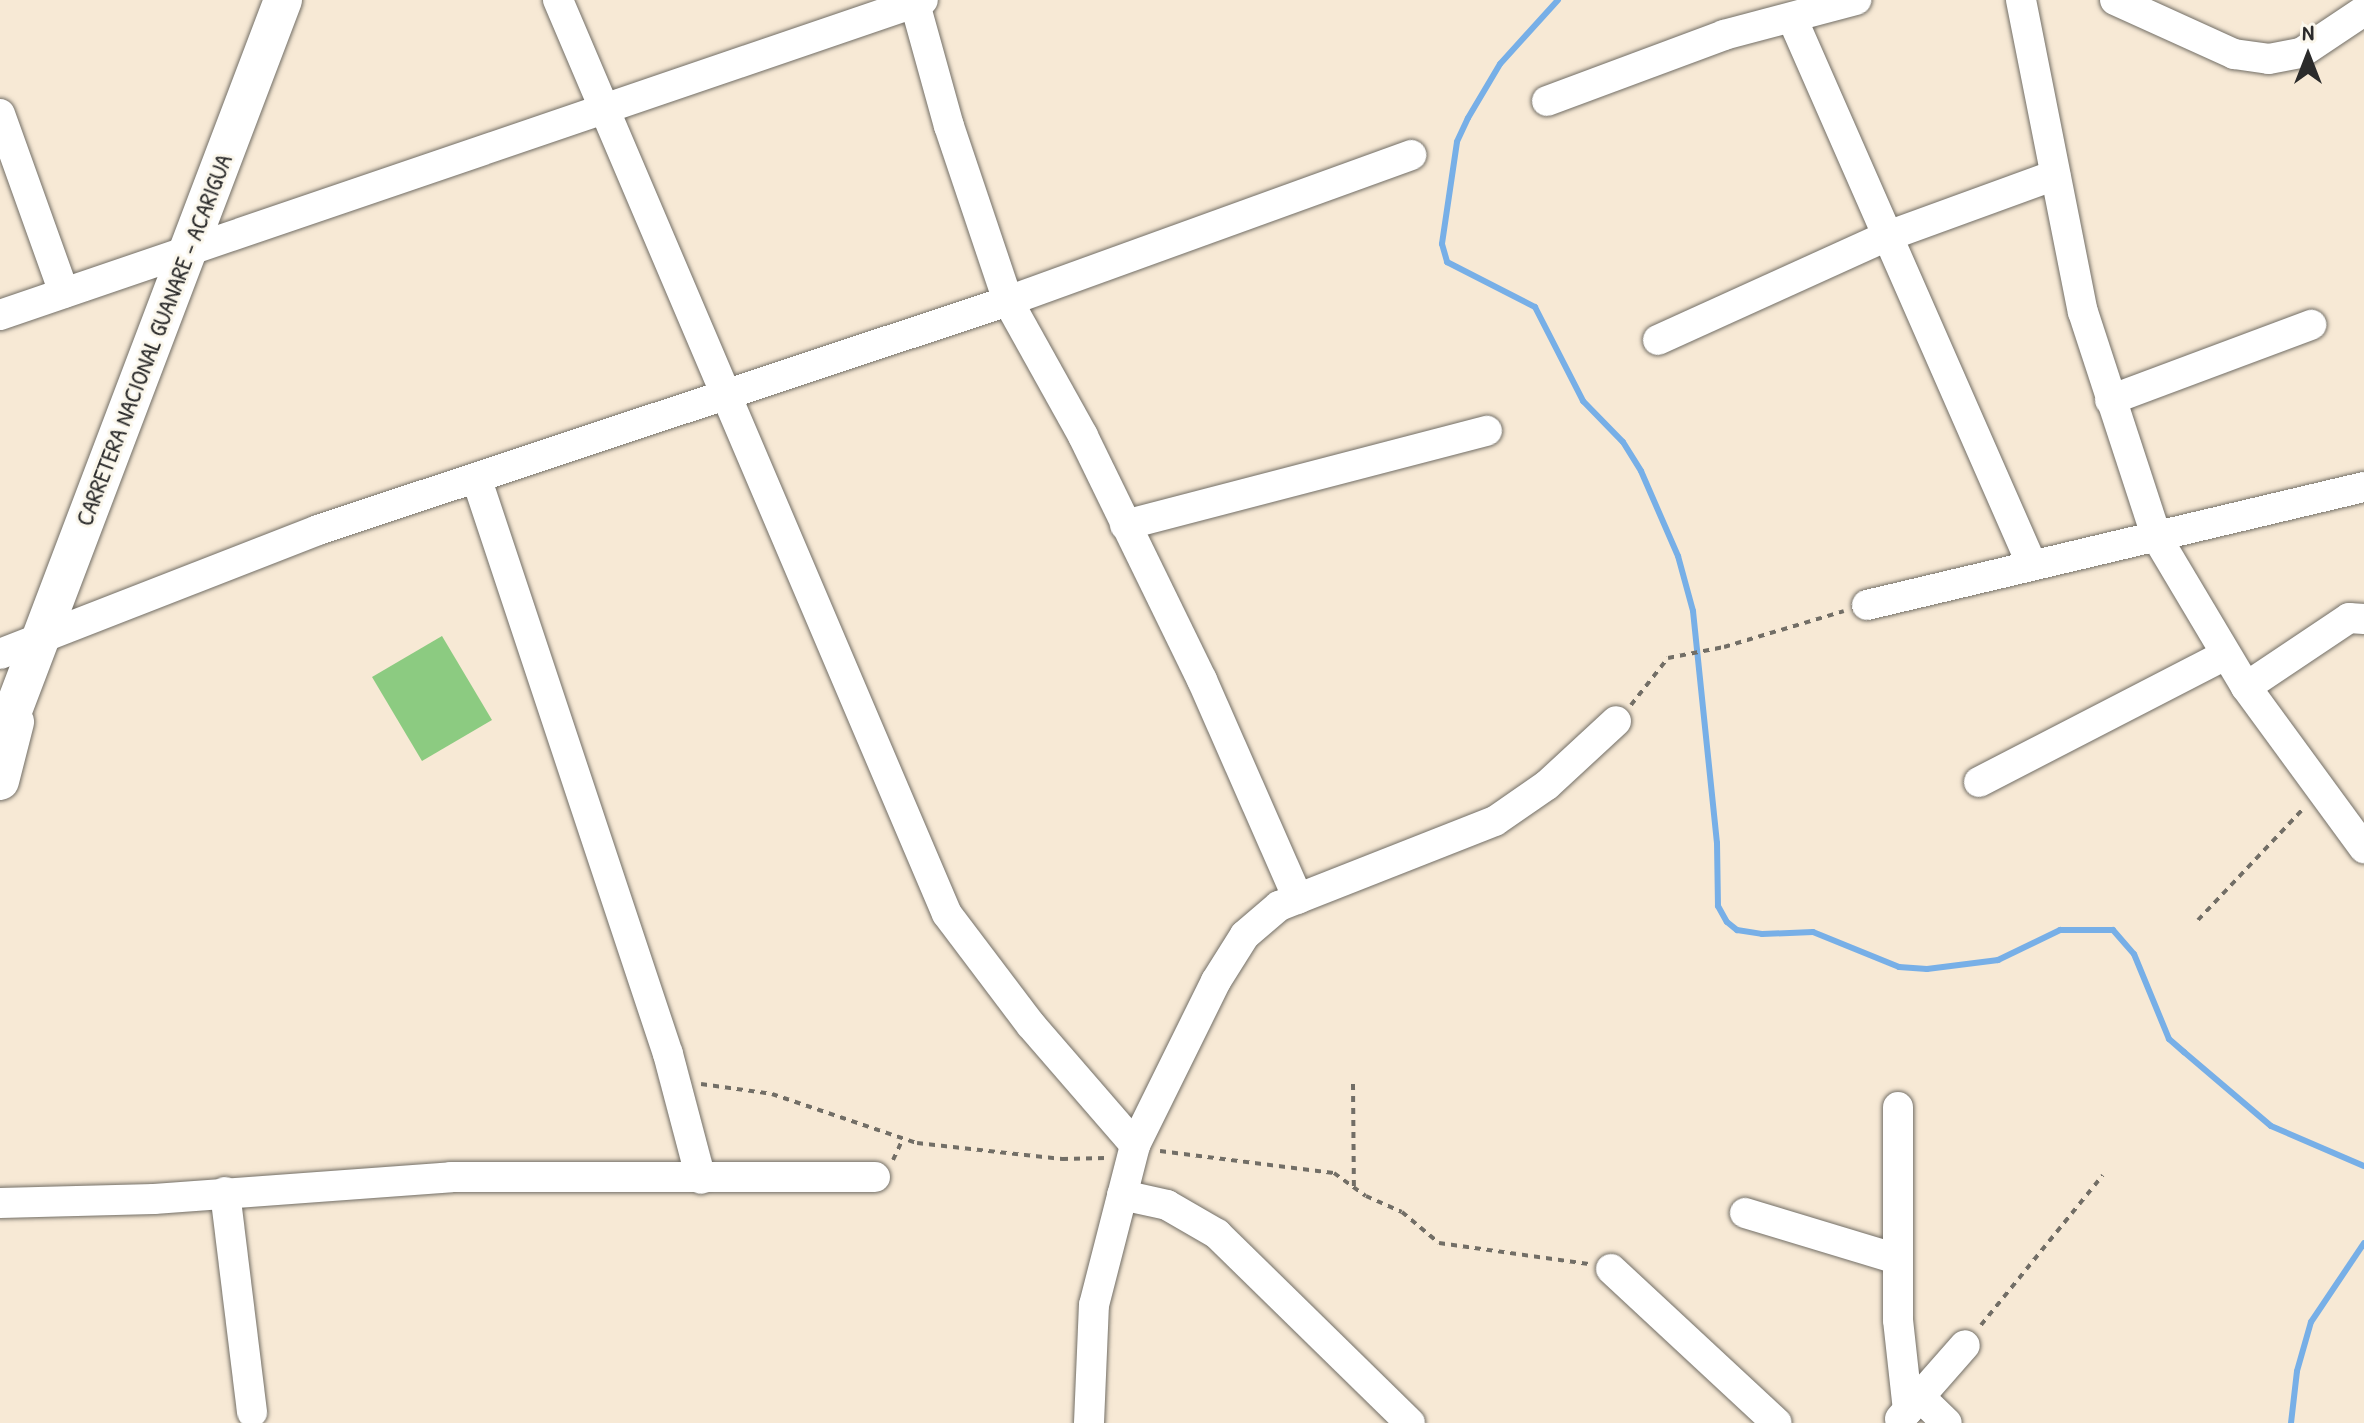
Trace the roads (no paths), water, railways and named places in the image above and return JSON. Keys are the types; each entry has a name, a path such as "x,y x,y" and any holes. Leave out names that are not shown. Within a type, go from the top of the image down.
{"main road":[{"name":"CARRETERA NACIONAL GUANARE - ACARIGUA","path":"0,745 13,667 41,639 283,0"},
{"name":"CARRETERA NACIONAL GUANARE - ACARIGUA","path":"0,781 13,667"}],"street":[{"path":"558,0 608,110 947,914 1031,1025 1135,1145"},
{"path":"1547,101 1640,63 1856,0"},
{"path":"2021,0 2083,312 2156,536 2246,687 2364,848"},
{"path":"2115,0 2234,54 2269,59 2301,53 2364,11"},
{"path":"0,315 608,110 917,1 1008,301 1125,525 1246,772 1298,899"},
{"path":"1792,18 1885,237 2032,565"},
{"path":"0,114 64,293"},
{"path":"41,639 318,530 477,480 1008,301 1411,155"},
{"path":"1658,340 1885,237 2055,175"},
{"path":"2110,400 2311,325"},
{"path":"1125,525 1487,431"},
{"path":"477,480 675,1081 701,1179"},
{"path":"1867,605 2364,487"},
{"path":"2246,687 2349,618 2364,619"},
{"path":"1979,782 2225,655"},
{"path":"1089,1423 1094,1305 1135,1145 1216,981 1245,935 1261,918 1298,899 1495,821 1547,785 1616,721"},
{"path":"1898,1107 1897,1259 1908,1410"},
{"path":"0,1203 451,1177 875,1177"},
{"path":"225,1192 252,1412"},
{"path":"1122,1195 1167,1205 1217,1234 1410,1423"},
{"path":"1745,1213 1897,1259"},
{"path":"1611,1269 1777,1423"},
{"path":"1908,1410 1965,1345"},
{"path":"1908,1410 1947,1423"}],"waterway":[{"path":"1558,0 1500,64 1468,118 1457,142 1442,244 1447,262 1535,307 1583,401 1623,442 1641,471 1678,556 1693,611 1717,843 1718,906 1727,922 1737,930 1762,934 1813,932 1899,967 1927,969 1998,960 2060,930 2113,930 2134,954 2169,1039 2271,1126 2364,1166"},
{"path":"2291,1423 2297,1371 2311,1322 2364,1243"}]}
